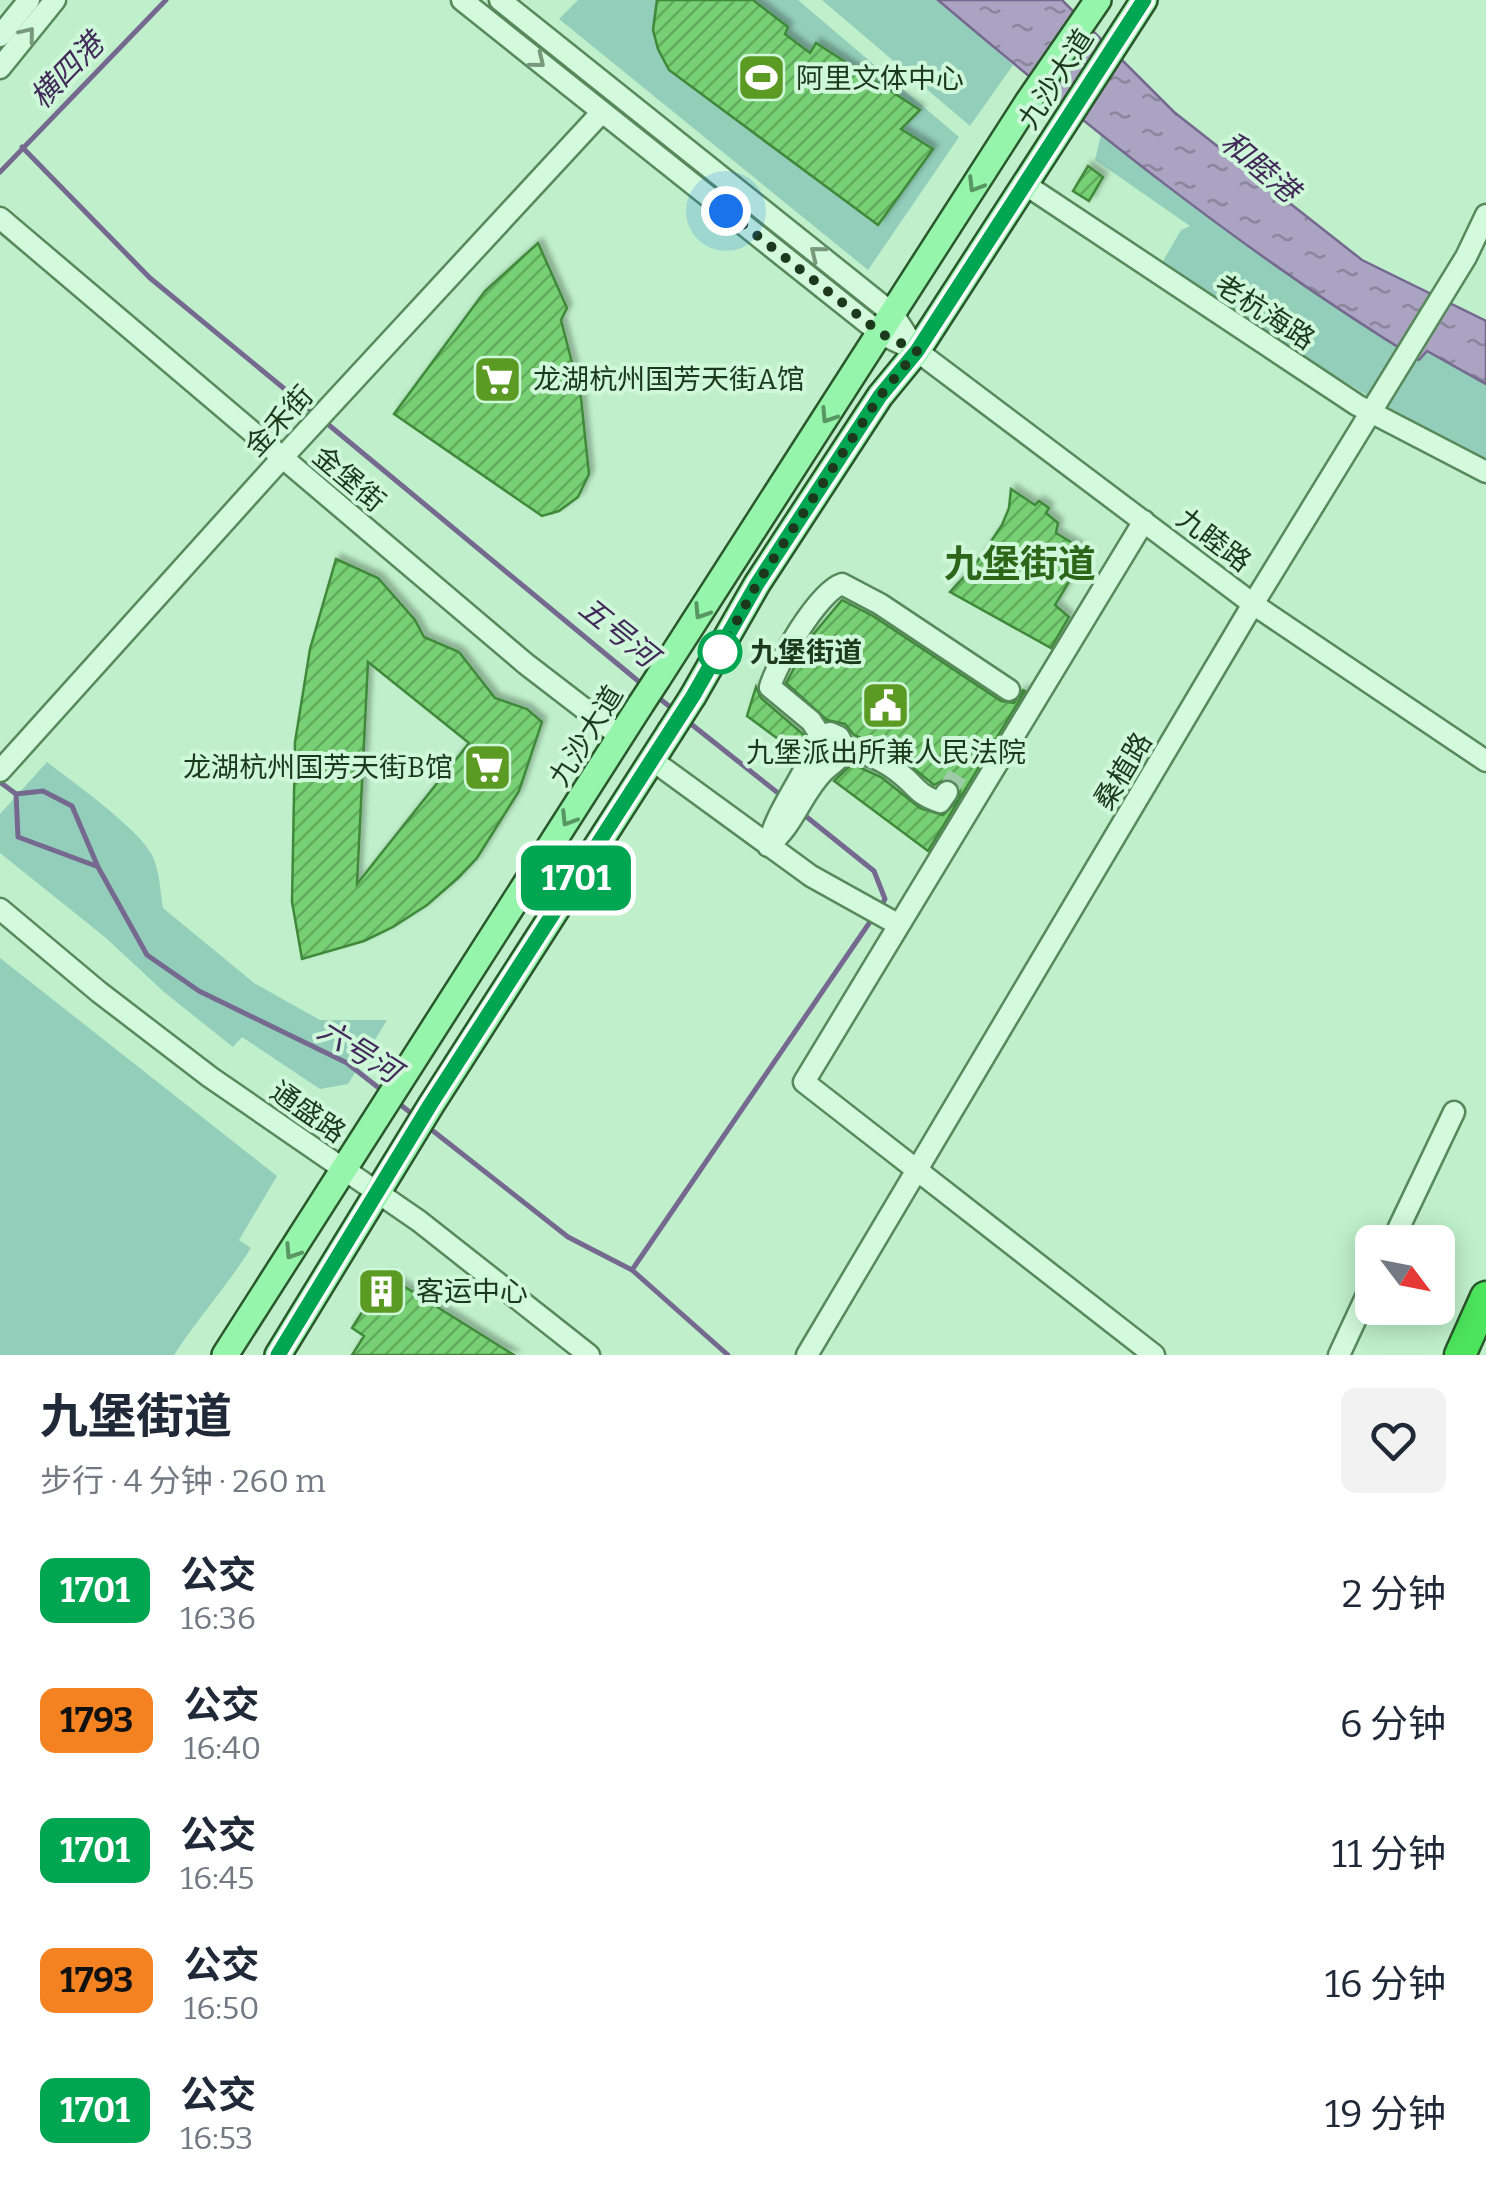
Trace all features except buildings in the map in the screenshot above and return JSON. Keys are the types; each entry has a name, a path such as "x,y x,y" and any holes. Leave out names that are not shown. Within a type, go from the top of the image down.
{"highway":[{"path":"1460,1355 1486,1297"}],"main road":[{"name":"九沙大道","path":"278,1355 430,1105 693,696 757,584 880,396 917,351 1144,0"},
{"name":"九沙大道","path":"225,1355 1028,102 1094,6"},
{"path":"1476,1355 1486,1332"}],"street":[{"path":"0,36 29,0"},
{"path":"0,68 54,0"},
{"name":"九睦路","path":"462,0 602,112 887,324"},
{"name":"九睦路","path":"500,0 917,351 1254,604 1486,761"},
{"name":"金禾街","path":"0,771 306,431 602,112"},
{"name":"老杭海路","path":"1023,184 1370,412 1486,472"},
{"name":"桑植路","path":"806,1355 1452,280 1486,215"},
{"name":"金堡街","path":"0,218 526,664 621,737"},
{"path":"1144,521 804,1082 1154,1355"},
{"path":"821,736 811,721 770,687 804,624 834,586 842,584 880,604 1010,690"},
{"path":"793,806 821,736 830,733 838,736 844,746 874,756 904,776 920,795 940,802 947,792"},
{"path":"768,846 774,821 840,758 844,746"},
{"path":"652,760 768,846 850,901 899,926"},
{"name":"通盛路","path":"0,909 210,1077 379,1193 589,1355"},
{"path":"1400,1225 1454,1112"},
{"path":"1339,1355 1355,1321"}],"shaded area":[{"name":"阿里文体中心","path":"578,0 798,0 959,137 868,270 559,19"},
{"path":"822,0 938,0 1013,65 970,126"},
{"path":"1101,135 1419,359 1427,351 1486,384 1486,462 1361,392 1162,263 1181,230 1190,226 1095,160"},
{"path":"47,762 134,832 155,861 163,908 254,983 320,1020 387,1020 348,1084 320,1089 242,1037 233,1047 0,853 0,814"},
{"path":"0,958 277,1176 239,1240 251,1248 174,1355 0,1355"}],"water":[{"path":"938,0 1062,0 1174,112 1362,260 1486,321 1486,384 1427,351 1419,360 1232,235 1053,96"}],"waterway":[{"name":"横四港","path":"0,172 166,0"},
{"name":"五号河","path":"22,147 150,278 315,414"},
{"name":"五号河","path":"324,421 643,685"},
{"name":"五号河","path":"655,695 674,710"},
{"name":"五号河","path":"686,720 783,797"},
{"name":"六号河","path":"0,782 16,794 43,791 72,806 98,867 147,955 199,991 347,1063 384,1092"},
{"path":"16,794 18,837 96,866"},
{"name":"五号河","path":"803,814 874,871 885,899 881,906"},
{"name":"五号河","path":"632,1270 872,919"},
{"name":"六号河","path":"397,1102 416,1117"},
{"name":"六号河","path":"428,1127 568,1237 632,1270 728,1355"}],"tunnel":[{"path":"947,792 962,767"}],"bus line":[{"name":"1701","path":"278,1355 430,1105 712,666 757,584 880,396 917,351 1144,0"}],"place":[{"name":"阿里文体中心","path":"761,78"},
{"name":"龙湖杭州国芳天街A馆","path":"498,379"},
{"name":"九堡街道","path":"720,652"},
{"name":"九堡派出所兼人民法院","path":"886,705"},
{"name":"龙湖杭州国芳天街B馆","path":"488,767"},
{"name":"客运中心","path":"381,1291"}],"district":[{"name":"九堡街道","path":"1020,564"}],"route":[{"path":"720,652 757,584 880,396 917,351 882,334 726,211"}],"water label":[{"name":"和睦港","path":"1260,167"}]}
